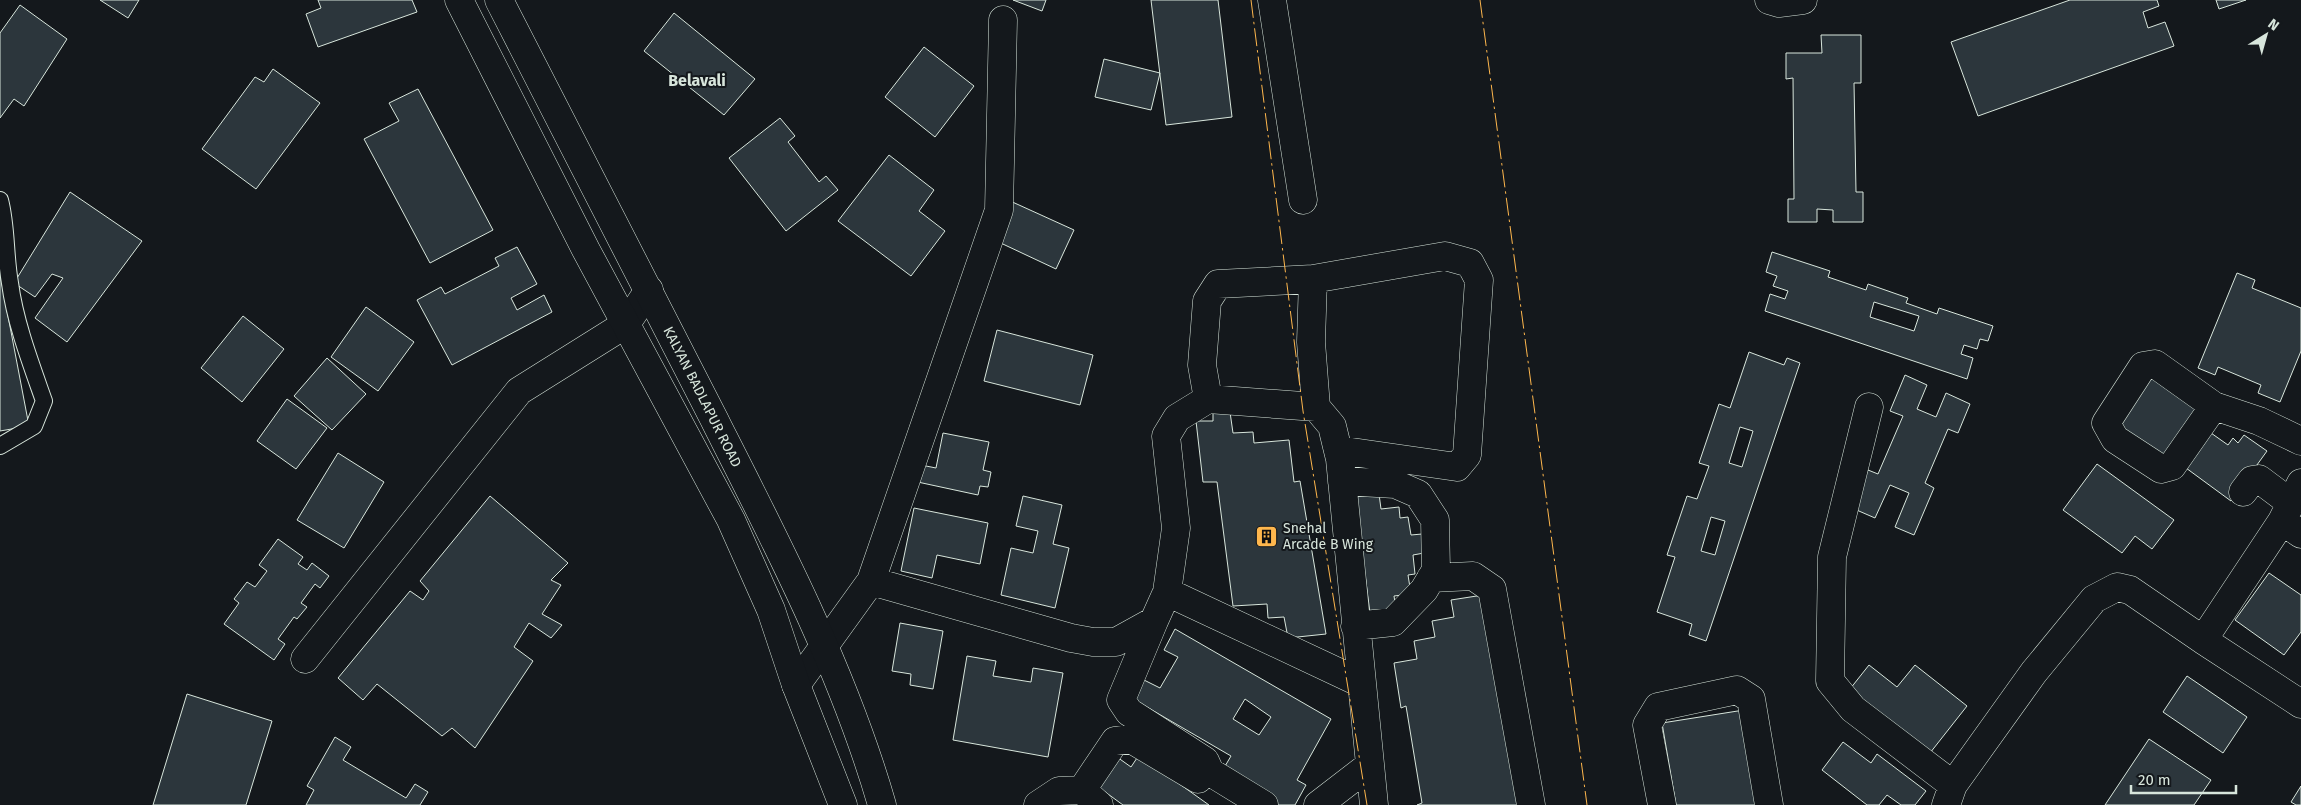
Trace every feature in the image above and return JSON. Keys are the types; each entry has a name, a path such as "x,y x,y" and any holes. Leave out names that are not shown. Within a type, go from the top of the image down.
{"street":[{"path":"459,0 545,170 731,520 771,610 796,685 843,805"},
{"name":"KALYAN BADLAPUR ROAD","path":"499,0 759,508 824,646 873,774 882,805"},
{"path":"1272,0 1303,200"},
{"path":"1769,0 1779,3 1803,0"},
{"path":"796,685 871,581 999,210 1004,20"},
{"path":"545,170 578,156"},
{"path":"1208,399 1202,365 1207,301 1218,284 1313,279 1445,256 1470,263 1479,280 1467,455 1457,467 1338,450"},
{"path":"1313,279 1311,342 1316,407 1332,426 1338,450 1374,805"},
{"path":"306,659 519,391 626,324 649,290"},
{"path":"1264,805 1210,772 1204,762 1129,712 1121,700 1167,592 1176,528 1166,436 1177,418 1208,399 1316,407"},
{"path":"2214,406 2258,421 2301,441"},
{"path":"1869,407 1832,556 1830,681 1853,709 1949,795 2034,672 2094,599 2117,587 2130,590 2301,704"},
{"path":"2203,640 2294,510 2259,479 2252,480 2243,492"},
{"path":"1342,481 1395,484 1418,494 1435,520 1436,570 1424,590 1393,622 1355,626"},
{"path":"731,520 759,508"},
{"path":"1431,578 1473,576 1492,589 1531,805"},
{"path":"871,581 1093,642 1116,642 1154,621"},
{"path":"1167,592 1361,683"},
{"path":"1662,805 1647,725 1658,707 1737,690 1750,699 1769,805"},
{"path":"1038,805 1059,791 1090,798 1115,741 1131,739 1191,774 1234,805"},
{"path":"1318,805 1370,765"}],"lane":[{"path":"0,200 4,215 10,284 29,357 44,400 34,426 0,446"}],"building":[{"path":"100,0 139,0 128,18"},
{"path":"318,0 412,0 417,12 318,47 306,14 321,8"},
{"path":"1013,0 1046,0 1042,11"},
{"path":"1151,0 1218,0 1232,117 1166,125"},
{"path":"2070,0 2157,0 2159,6 2143,12 2148,28 2165,22 2174,46 1978,116 1951,42"},
{"path":"2216,0 2246,0 2219,9"},
{"path":"20,5 67,39 24,106 14,99 0,118 0,33"},
{"path":"674,13 755,79 724,115 644,51"},
{"path":"1821,35 1861,35 1861,83 1854,83 1856,192 1863,192 1863,222 1833,222 1833,210 1817,209 1817,222 1788,222 1788,199 1794,199 1793,78 1786,79 1786,53 1822,53"},
{"path":"924,47 974,86 935,137 885,97"},
{"path":"1104,59 1160,73 1151,110 1095,97"},
{"path":"273,69 320,103 256,189 202,149 255,77 264,82"},
{"path":"418,89 493,230 430,263 364,139 399,121 389,103"},
{"path":"780,118 795,136 788,142 819,182 826,176 838,190 786,231 729,158"},
{"path":"889,155 934,190 919,211 945,231 911,276 838,221"},
{"path":"70,192 142,241 67,342 35,318 63,278 52,274 35,297 14,283"},
{"path":"1008,200 1074,230 1056,269 990,238"},
{"path":"517,247 537,284 511,298 517,310 544,295 552,312 452,365 417,300 441,287 445,294 499,266 495,258"},
{"path":"1772,252 1830,271 1828,277 1866,290 1868,284 1908,298 1906,303 1937,314 1939,308 1993,326 1988,341 1980,339 1977,349 1964,345 1961,354 1973,358 1967,379 1765,311 1770,294 1785,299 1788,291 1773,286 1777,276 1766,272"},
{"path":"2237,273 2255,280 2252,288 2301,308 2301,351 2280,402 2258,393 2261,385 2218,367 2215,375 2198,368"},
{"path":"0,274 29,426 0,431"},
{"path":"1874,302 1919,316 1914,331 1870,317"},
{"path":"366,307 414,342 378,391 331,357"},
{"path":"243,316 284,349 242,402 201,368"},
{"path":"997,330 1093,355 1080,405 984,381"},
{"path":"1749,352 1784,365 1787,358 1800,363 1706,641 1689,635 1692,624 1657,612 1675,557 1667,555 1687,496 1697,499 1709,466 1699,463 1719,404 1730,408","holes":["1740,427 1753,431 1742,467 1729,463","1711,517 1725,521 1715,555 1701,551"]},
{"path":"327,358 366,394 332,430 294,396"},
{"path":"2151,370 2203,405 2163,462 2112,426"},
{"path":"1905,375 1927,385 1917,409 1936,417 1946,393 1970,404 1958,433 1948,429 1925,483 1934,488 1914,535 1895,527 1909,493 1890,485 1875,518 1852,508 1868,470 1878,474 1903,416 1890,411"},
{"path":"287,399 327,428 296,469 257,441"},
{"name":"Snehal Arcade B Wing","path":"1230,412 1233,433 1253,432 1254,443 1289,440 1294,482 1300,481 1326,634 1288,638 1284,617 1268,618 1267,604 1233,606 1217,482 1203,482 1196,421 1213,421 1213,413"},
{"path":"943,433 989,442 983,470 991,472 988,487 980,486 978,495 913,481 916,464 936,468"},
{"path":"2211,433 2228,445 2233,438 2238,443 2244,435 2267,451 2231,501 2186,468"},
{"path":"338,453 384,482 344,548 297,520"},
{"path":"2097,464 2174,520 2152,549 2135,536 2122,553 2063,510"},
{"path":"1379,494 1381,509 1399,507 1400,518 1408,517 1411,535 1422,534 1424,553 1413,555 1415,574 1408,575 1411,594 1394,596 1396,609 1370,613 1355,497"},
{"path":"490,496 568,563 551,580 561,585 542,614 562,625 551,638 529,623 514,647 533,661 475,748 452,728 442,736 377,684 363,700 338,678 410,591 423,600 429,591 420,581"},
{"path":"1023,496 1062,505 1053,544 1069,548 1055,608 1001,595 1011,548 1033,553 1038,531 1016,526"},
{"path":"914,508 988,523 980,564 937,555 932,578 901,571"},
{"path":"278,539 303,557 298,564 307,570 312,563 329,576 320,588 315,584 301,603 307,607 297,619 294,617 278,639 285,644 274,660 224,624 239,603 234,599 247,582 255,587 267,571 259,565"},
{"path":"2269,573 2301,595 2301,632 2284,655 2235,620"},
{"path":"1483,595 1518,805 1417,805 1422,803 1406,706 1401,708 1394,663 1417,659 1414,641 1435,637 1432,621 1454,617 1451,600"},
{"path":"900,623 943,631 933,689 910,685 911,674 892,671"},
{"path":"1175,629 1331,719 1297,780 1306,785 1295,805 1276,805 1221,773 1231,756 1133,699 1144,680 1160,688 1178,657 1164,650"},
{"path":"967,656 996,661 993,676 1031,682 1033,668 1063,673 1048,757 953,740"},
{"path":"1869,665 1897,687 1915,665 1967,706 1930,753 1850,689"},
{"path":"2187,676 2247,717 2223,753 2163,712"},
{"path":"187,694 272,721 246,805 153,805"},
{"path":"1245,699 1271,717 1259,735 1233,719"},
{"path":"1744,710 1759,805 1676,805 1662,723"},
{"path":"335,737 351,747 343,760 406,798 415,784 428,792 420,805 306,805 314,790 307,786"},
{"path":"2149,739 2211,780 2194,805 2105,805"},
{"path":"1843,742 1871,763 1877,754 1926,791 1915,805 1901,805 1887,795 1879,805 1867,805 1822,770"},
{"path":"1139,755 1209,805 1123,805 1097,786 1117,757 1131,767"},
{"path":"2301,786 2301,805 2296,805 2291,802"}],"power":[{"path":"1251,0 1303,411 1367,805"},
{"path":"1480,0 1587,805"}],"place":[{"name":"Snehal Arcade B Wing","path":"1267,536"}],"district":[{"name":"Belavali","path":"697,80"}]}
